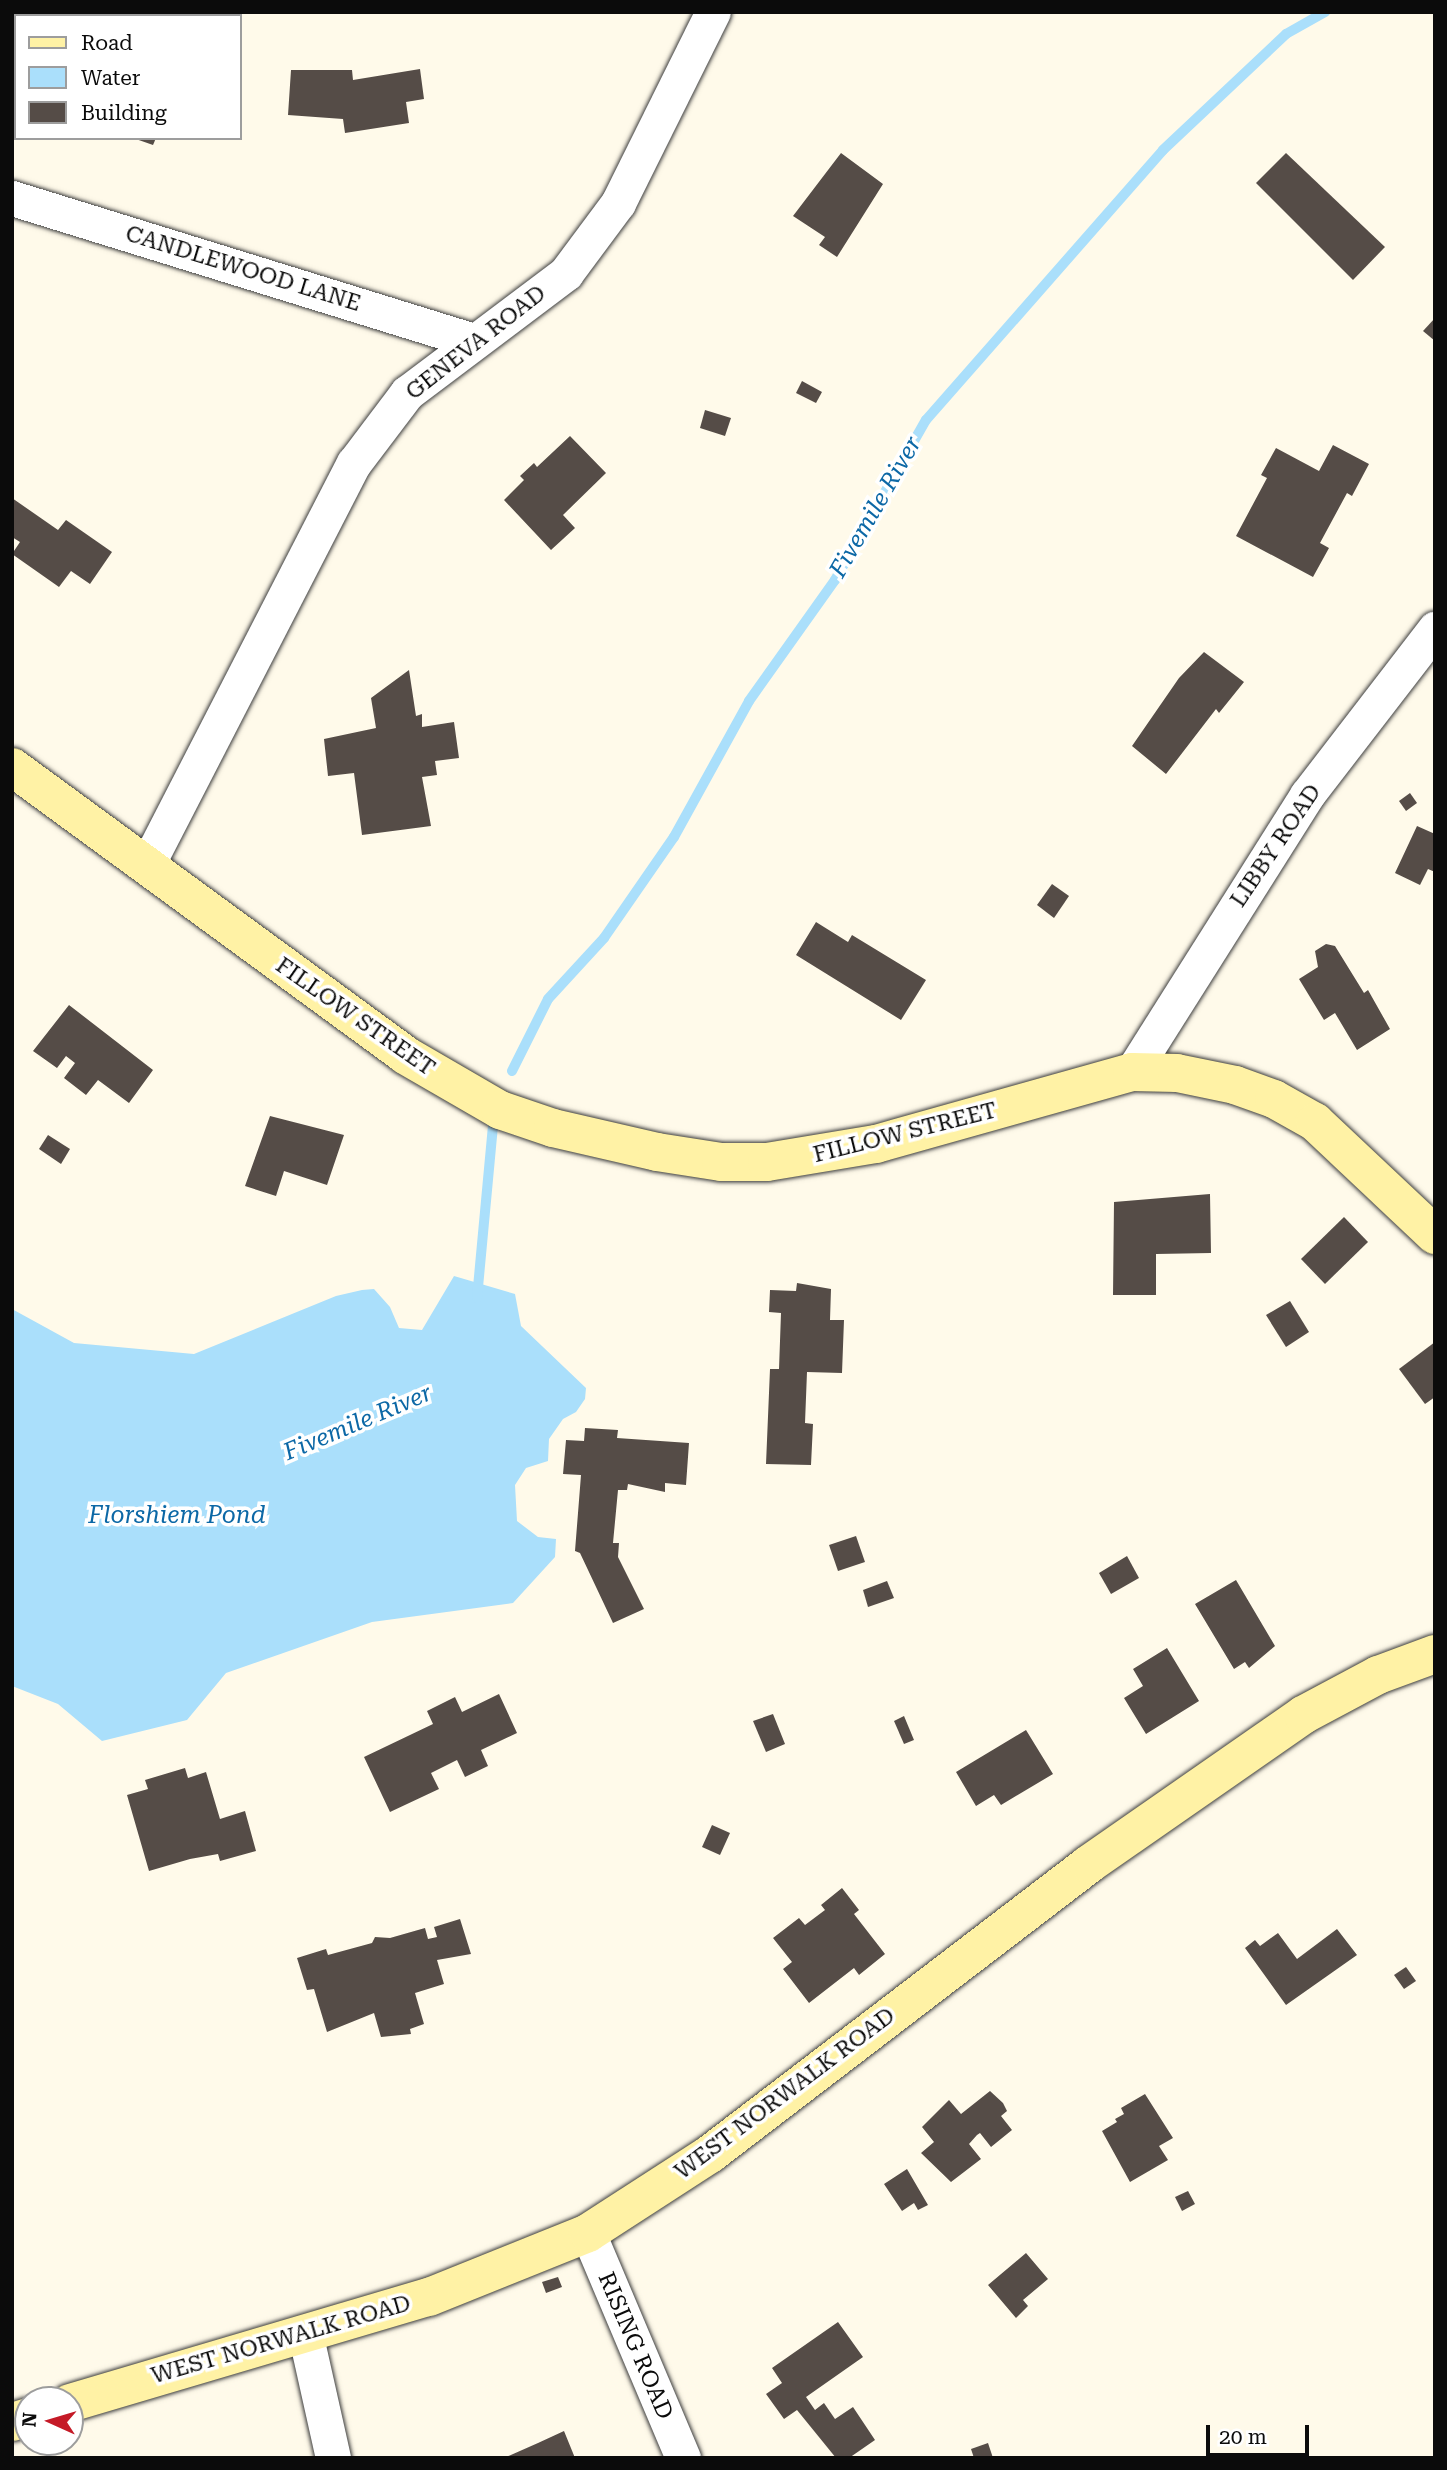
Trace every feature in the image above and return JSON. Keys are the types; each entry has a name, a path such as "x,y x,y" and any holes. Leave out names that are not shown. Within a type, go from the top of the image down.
{"main road":[{"name":"FILLOW STREET","path":"12,767 405,1055 500,1110 599,1141 721,1162 815,1157 876,1144 1132,1072 1206,1077 1274,1099 1315,1122 1357,1157 1435,1235"},
{"name":"WEST NORWALK ROAD","path":"84,2399 196,2364 306,2337 429,2297 588,2233 710,2154 1089,1864 1303,1715 1378,1675 1435,1654"}],"street":[{"name":"GENEVA ROAD","path":"147,864 354,463 407,393 566,273 618,203 713,12"},
{"name":"CANDLEWOOD LANE","path":"12,198 473,341"},
{"name":"LIBBY ROAD","path":"1132,1072 1307,795 1435,629"},
{"name":"RISING ROAD","path":"588,2233 682,2458"},
{"path":"306,2337 333,2458"}],"water":[{"name":"Florshiem Pond","path":"454,1276 515,1294 521,1326 586,1388 585,1399 576,1412 563,1419 549,1439 548,1461 526,1468 515,1485 517,1521 538,1537 556,1539 555,1557 513,1603 372,1622 226,1673 187,1720 102,1741 58,1704 12,1686 12,1309 74,1343 194,1354 336,1296 362,1290 374,1289 390,1307 399,1328 422,1330"}],"building":[{"path":"420,69 424,99 406,102 409,123 345,133 343,119 288,115 291,70 352,70 353,80"},
{"path":"139,140 155,140 153,145"},
{"path":"841,153 883,184 837,257 819,245 825,237 793,216"},
{"path":"1286,153 1385,247 1353,280 1256,183"},
{"path":"1435,318 1435,341 1423,331"},
{"path":"802,381 822,392 816,403 796,393"},
{"path":"705,410 731,418 725,436 700,428"},
{"path":"570,436 606,473 563,515 575,528 551,550 504,500 524,480 520,476 534,463 537,467"},
{"path":"1333,445 1369,464 1352,496 1347,493 1320,543 1329,548 1313,577 1236,536 1267,478 1261,475 1276,448 1319,471"},
{"path":"12,498 58,530 66,520 112,552 90,584 71,571 59,587 12,554 20,542 12,537"},
{"path":"1204,652 1244,682 1219,713 1216,709 1166,774 1132,746 1179,678"},
{"path":"409,670 416,716 422,714 422,727 454,722 459,758 435,761 437,775 422,777 431,826 362,835 354,773 328,776 324,739 376,728 371,698"},
{"path":"1410,793 1417,803 1406,811 1399,801"},
{"path":"1417,826 1435,834 1435,872 1428,869 1420,885 1395,873"},
{"path":"1052,884 1069,896 1054,918 1037,905"},
{"path":"816,922 848,942 852,935 926,980 901,1020 796,955"},
{"path":"1326,944 1335,946 1364,993 1368,990 1390,1029 1357,1050 1335,1013 1324,1020 1299,979 1318,967 1315,951"},
{"path":"69,1005 153,1070 129,1103 98,1080 86,1095 64,1078 75,1063 66,1056 57,1068 33,1051"},
{"path":"270,1116 344,1135 327,1185 284,1171 276,1196 245,1186"},
{"path":"48,1135 70,1149 61,1164 39,1149"},
{"path":"1210,1194 1211,1253 1156,1254 1156,1295 1113,1295 1114,1202"},
{"path":"1344,1217 1368,1242 1325,1284 1301,1259"},
{"path":"797,1283 831,1289 830,1320 844,1320 842,1373 807,1372 805,1423 813,1424 811,1465 766,1464 770,1369 779,1369 781,1313 769,1312 770,1290 796,1291"},
{"path":"1290,1301 1309,1332 1286,1347 1266,1315"},
{"path":"1435,1342 1435,1397 1425,1404 1399,1369"},
{"path":"585,1428 618,1430 617,1438 689,1443 686,1485 665,1483 665,1492 628,1484 627,1490 618,1490 613,1543 619,1543 618,1557 644,1609 613,1623 580,1553 575,1551 581,1475 563,1474 566,1440 584,1441"},
{"path":"856,1536 865,1562 838,1571 829,1545"},
{"path":"1127,1556 1139,1578 1111,1594 1099,1573"},
{"path":"1236,1580 1275,1646 1249,1668 1245,1662 1234,1669 1195,1604"},
{"path":"887,1581 894,1598 868,1607 863,1590"},
{"path":"1167,1648 1199,1701 1146,1734 1124,1698 1143,1686 1133,1669"},
{"path":"499,1694 517,1733 481,1750 488,1766 465,1777 457,1760 431,1773 439,1789 390,1812 364,1757 433,1724 427,1711 455,1697 462,1712"},
{"path":"773,1714 785,1744 766,1752 753,1721"},
{"path":"904,1716 914,1740 904,1744 894,1721"},
{"path":"1026,1730 1053,1774 1001,1805 994,1795 976,1806 956,1772"},
{"path":"185,1768 188,1778 206,1772 220,1819 245,1811 256,1851 220,1861 218,1854 190,1859 149,1871 127,1795 148,1789 145,1780"},
{"path":"712,1825 730,1833 720,1855 702,1847"},
{"path":"842,1888 859,1910 854,1914 885,1954 859,1975 854,1968 809,2003 783,1969 792,1962 773,1938 799,1918 805,1925 825,1910 821,1905"},
{"path":"460,1919 471,1954 437,1960 444,1984 415,1993 424,2024 410,2029 411,2034 381,2037 374,2013 327,2032 314,1989 307,1990 297,1958 326,1949 328,1955 372,1943 375,1937 390,1938 425,1928 428,1939 437,1937 434,1927"},
{"path":"1337,1929 1357,1955 1286,2005 1245,1948 1255,1940 1260,1946 1278,1933 1297,1959"},
{"path":"1406,1967 1416,1981 1404,1989 1394,1975"},
{"path":"990,2091 1003,2103 1007,2111 1001,2116 1012,2130 991,2147 980,2133 977,2135 969,2144 981,2159 951,2182 921,2153 934,2142 922,2127 949,2100 961,2114"},
{"path":"1145,2094 1173,2138 1159,2146 1168,2160 1130,2182 1102,2131 1124,2114 1121,2108"},
{"path":"907,2169 928,2205 918,2210 914,2203 902,2211 884,2184"},
{"path":"1188,2191 1195,2204 1182,2211 1175,2197"},
{"path":"1026,2253 1048,2279 1023,2300 1028,2306 1016,2318 988,2285"},
{"path":"558,2277 562,2287 546,2293 542,2282"},
{"path":"838,2322 863,2357 806,2397 815,2410 824,2403 835,2419 853,2407 875,2440 849,2458 836,2458 797,2410 784,2419 766,2394 782,2383 772,2368"},
{"path":"564,2431 575,2458 504,2458 538,2443"},
{"path":"988,2443 993,2458 974,2458 971,2449"}],"waterway":[{"name":"Fivemile River","path":"512,1071 548,999 604,938 674,837 749,701 835,580 926,420 1163,150 1286,34 1325,12"},
{"name":"Fivemile River","path":"477,1298 493,1127"}]}
